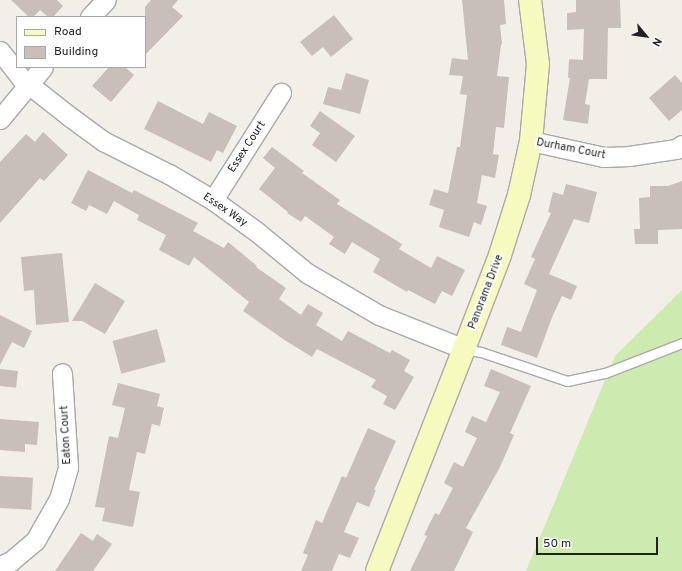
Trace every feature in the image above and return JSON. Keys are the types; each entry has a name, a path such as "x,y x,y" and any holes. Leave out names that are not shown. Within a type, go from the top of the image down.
{"street":[{"path":"91,16 106,0"},
{"name":"Panorama Drive","path":"377,571 500,255 519,195 531,141 538,64 530,0"},
{"name":"Essex Way","path":"0,51 22,79 103,141 168,174 213,200 257,232 307,273 379,315 464,349"},
{"path":"0,119 42,68"},
{"name":"Essex Court","path":"213,200 282,93"},
{"name":"Durham Court","path":"531,141 604,157 629,156 676,148 682,145"},
{"name":"Eaton Court","path":"0,566 11,561 35,541 59,499 68,467 62,373"}],"lane":[{"path":"464,349 481,352 567,381 605,373 682,343"}],"green space":[{"path":"682,290 682,571 526,571 615,356"}],"building":[{"path":"11,0 57,0 63,6 54,16 47,16 40,10 34,16 28,16"},
{"path":"151,0 178,0 172,7 183,16 146,54 146,16 145,7"},
{"path":"462,0 504,0 506,24 500,25 502,44 497,76 509,77 504,128 496,127 493,154 499,155 495,178 482,175 477,203 487,206 481,225 474,222 469,237 439,227 444,210 429,205 434,189 448,193 457,147 460,147 467,95 460,94 463,76 449,75 452,58 468,60"},
{"path":"576,0 620,0 621,28 608,28 607,79 589,79 585,104 590,105 588,124 563,120 570,78 568,78 569,59 583,60 584,29 567,30 567,13 576,12"},
{"path":"334,15 353,39 331,57 323,47 312,56 300,42"},
{"path":"108,68 126,68 134,75 111,102 92,86"},
{"path":"346,73 369,80 360,114 323,104 328,87 341,90"},
{"path":"675,75 682,83 682,110 669,121 649,98"},
{"path":"158,101 203,124 209,112 237,126 223,153 217,150 211,162 144,129"},
{"path":"320,111 355,136 336,162 312,145 320,133 310,126"},
{"path":"43,132 68,155 44,181 40,178 0,223 0,162 26,134 35,142"},
{"path":"272,147 304,171 302,173 340,200 337,204 402,244 399,249 431,268 437,256 465,270 452,296 442,291 435,304 408,290 407,292 373,272 380,259 352,242 345,254 329,244 334,237 305,216 301,222 287,213 288,212 259,189 275,168 263,158"},
{"path":"88,170 132,193 134,190 198,223 193,231 224,248 228,242 257,266 256,267 286,288 279,299 301,315 308,304 323,313 316,325 342,341 348,331 390,353 392,350 410,360 404,371 414,377 395,410 383,404 387,396 371,387 376,380 317,349 312,357 243,311 249,302 194,257 189,266 159,250 166,235 137,220 139,215 114,201 107,214 89,205 86,211 71,203"},
{"path":"682,181 682,229 658,230 658,244 635,244 634,229 640,229 639,198 650,197 650,186 668,186"},
{"path":"566,184 597,192 589,223 574,219 549,274 577,286 571,300 562,296 553,315 537,358 501,345 507,327 521,332 537,290 524,284 535,259 531,257 551,213 548,212 553,192 563,195"},
{"path":"62,253 69,322 36,325 34,290 24,291 21,257"},
{"path":"95,283 125,301 105,334 82,321 72,321"},
{"path":"0,315 32,331 24,348 12,342 0,365"},
{"path":"157,329 166,362 121,374 113,341"},
{"path":"0,369 18,371 16,388 0,386"},
{"path":"491,369 531,386 510,433 514,435 500,467 466,528 473,532 454,571 410,571 427,536 424,535 435,513 439,515 453,488 444,483 454,462 463,467 477,438 465,432 472,416 486,422 500,392 484,386"},
{"path":"118,383 160,394 157,406 164,408 160,426 152,424 145,454 137,452 129,490 140,492 133,527 102,521 105,508 95,507 109,436 118,438 125,408 112,405"},
{"path":"0,419 39,422 37,445 25,444 25,452 0,450"},
{"path":"368,428 396,441 374,490 376,490 369,507 357,502 344,532 359,538 350,558 339,554 332,571 301,571 308,555 303,553 316,520 322,523 342,476 346,478"},
{"path":"0,476 33,478 31,510 0,508"},
{"path":"81,533 93,541 97,534 112,544 93,571 55,571"}]}
